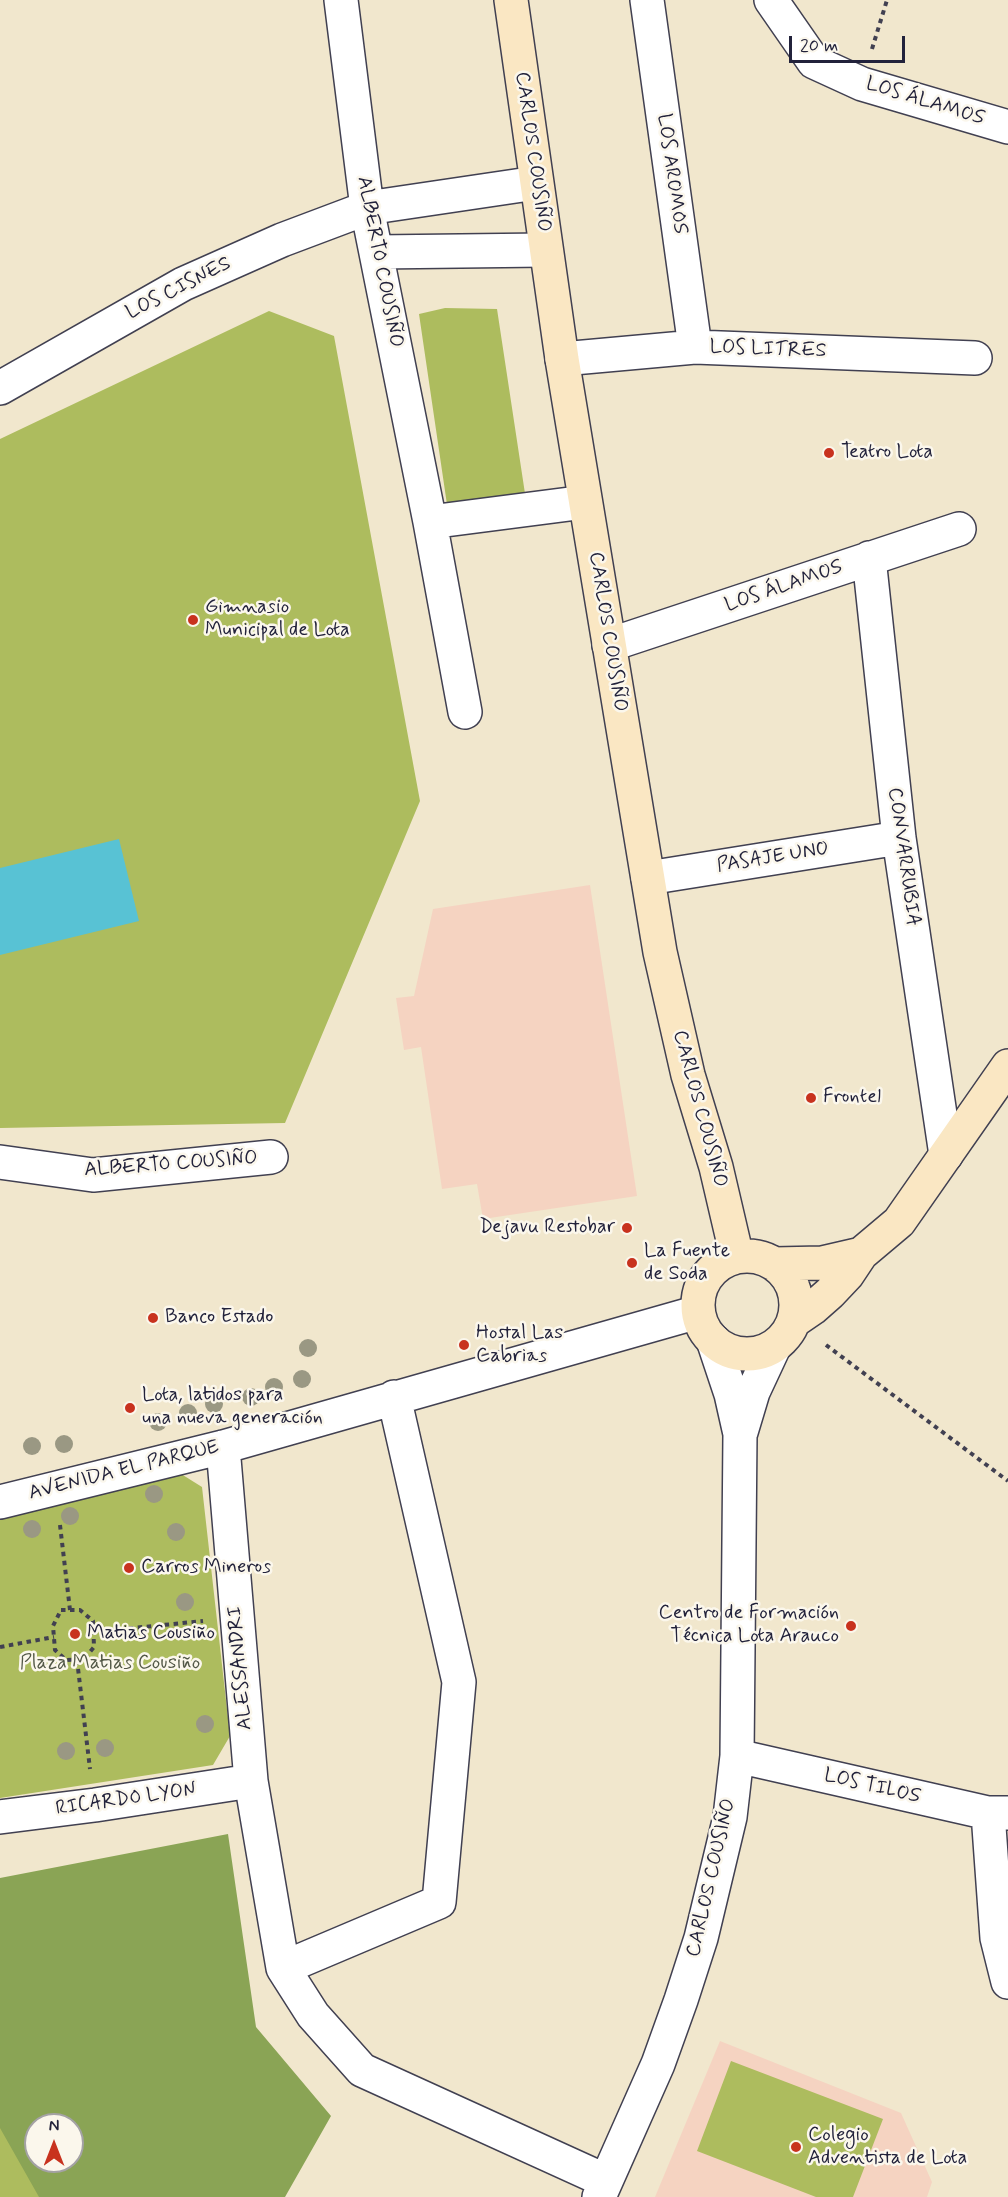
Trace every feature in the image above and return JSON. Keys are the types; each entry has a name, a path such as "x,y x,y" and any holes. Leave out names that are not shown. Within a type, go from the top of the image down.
{"main road":[{"name":"CARLOS COUSIÑO","path":"511,0 562,359 648,878 670,1000 688,1075 716,1167 737,1257"},
{"path":"794,1321 796,1295 784,1272 762,1258 737,1257 720,1264 707,1277 699,1294 706,1326 721,1347 742,1354 753,1354 774,1347 782,1340 794,1321 830,1293 847,1275 861,1254 898,1222 1008,1066"},
{"path":"774,1264 822,1263 861,1254"}],"street":[{"name":"ALBERTO COUSIÑO","path":"341,0 367,208 430,522 465,712"},
{"name":"LOS AROMOS","path":"647,0 695,347"},
{"name":"LOS ÁLAMOS","path":"771,0 814,62 861,84 1008,127"},
{"name":"LOS CISNES","path":"0,388 183,284 282,240 367,208 536,183"},
{"path":"376,252 545,250"},
{"name":"LOS LITRES","path":"562,359 695,347 975,358"},
{"path":"430,522 585,502"},
{"name":"LOS ÁLAMOS","path":"609,645 959,529"},
{"name":"CONVARRUBIA","path":"869,558 898,838 946,1155"},
{"name":"PASAJE UNO","path":"648,878 898,838"},
{"name":"ALBERTO COUSIÑO","path":"0,1162 93,1175 272,1157"},
{"name":"AVENIDA EL PARQUE","path":"0,1502 223,1447 394,1397 706,1326"},
{"name":"CARLOS COUSIÑO","path":"602,2189 658,2064 701,1938 730,1817 737,1756 740,1434 732,1394 706,1326"},
{"name":"CARLOS COUSIÑO","path":"740,1434 753,1392 774,1347"},
{"path":"394,1397 459,1682 439,1902 283,1968 313,2014 362,2070 602,2189"},
{"name":"ALESSANDRI","path":"223,1447 251,1781 283,1968"},
{"name":"LOS TILOS","path":"737,1756 998,1813"},
{"name":"RICARDO LYON","path":"0,1817 251,1781"},
{"path":"998,1813 997,1938 1008,1982"}],"path":[{"path":"861,84 887,0"},
{"path":"794,1321 1008,1481"},
{"path":"56,1488 70,1610"},
{"path":"61,1610 80,1610 93,1621 93,1632 94,1647 84,1659 66,1660 55,1650 52,1626 61,1610"},
{"path":"93,1632 237,1618"},
{"path":"0,1647 54,1637"},
{"path":"77,1660 95,1805"}],"shaded area":[{"path":"590,885 637,1196 483,1219 477,1184 442,1189 421,1047 404,1050 396,998 414,996 433,909"},
{"name":"Colegio Adventista de Lota","path":"720,2041 901,2113 932,2182 927,2197 655,2197"}],"green space":[{"path":"445,308 497,309 529,520 450,525 419,314"},
{"name":"Gimnasio Municipal de Lota","path":"269,311 334,336 420,801 285,1123 0,1128 0,439"},
{"name":"Plaza Matias Cousiño","path":"170,1467 202,1487 230,1736 213,1765 0,1798 0,1517"},
{"path":"228,1834 256,2027 331,2116 285,2197 39,2197 25,2173 84,2173 84,2113 24,2113 24,2170 0,2128 0,1878"},
{"path":"731,2061 883,2119 853,2197 816,2197 697,2151"},
{"path":"0,2067 24,2130 24,2173 46,2173 65,2197 0,2197"}],"water":[{"path":"119,839 139,921 0,955 0,868"}],"place":[{"name":"Teatro Lota","path":"829,453"},
{"name":"Gimnasio Municipal de Lota","path":"193,620"},
{"name":"Frontel","path":"811,1098"},
{"name":"Dejavu Restobar","path":"627,1228"},
{"name":"La Fuente de Soda","path":"632,1263"},
{"name":"Banco Estado","path":"153,1318"},
{"name":"Hostal Las Cabrias","path":"464,1345"},
{"name":"Lota, latidos para una nueva generación","path":"130,1408"},
{"name":"Carros Mineros","path":"129,1568"},
{"name":"Centro de Formación Técnica Lota Arauco","path":"851,1626"},
{"name":"Matias Cousiño","path":"75,1634"},
{"name":"Colegio Adventista de Lota","path":"796,2147"}]}
